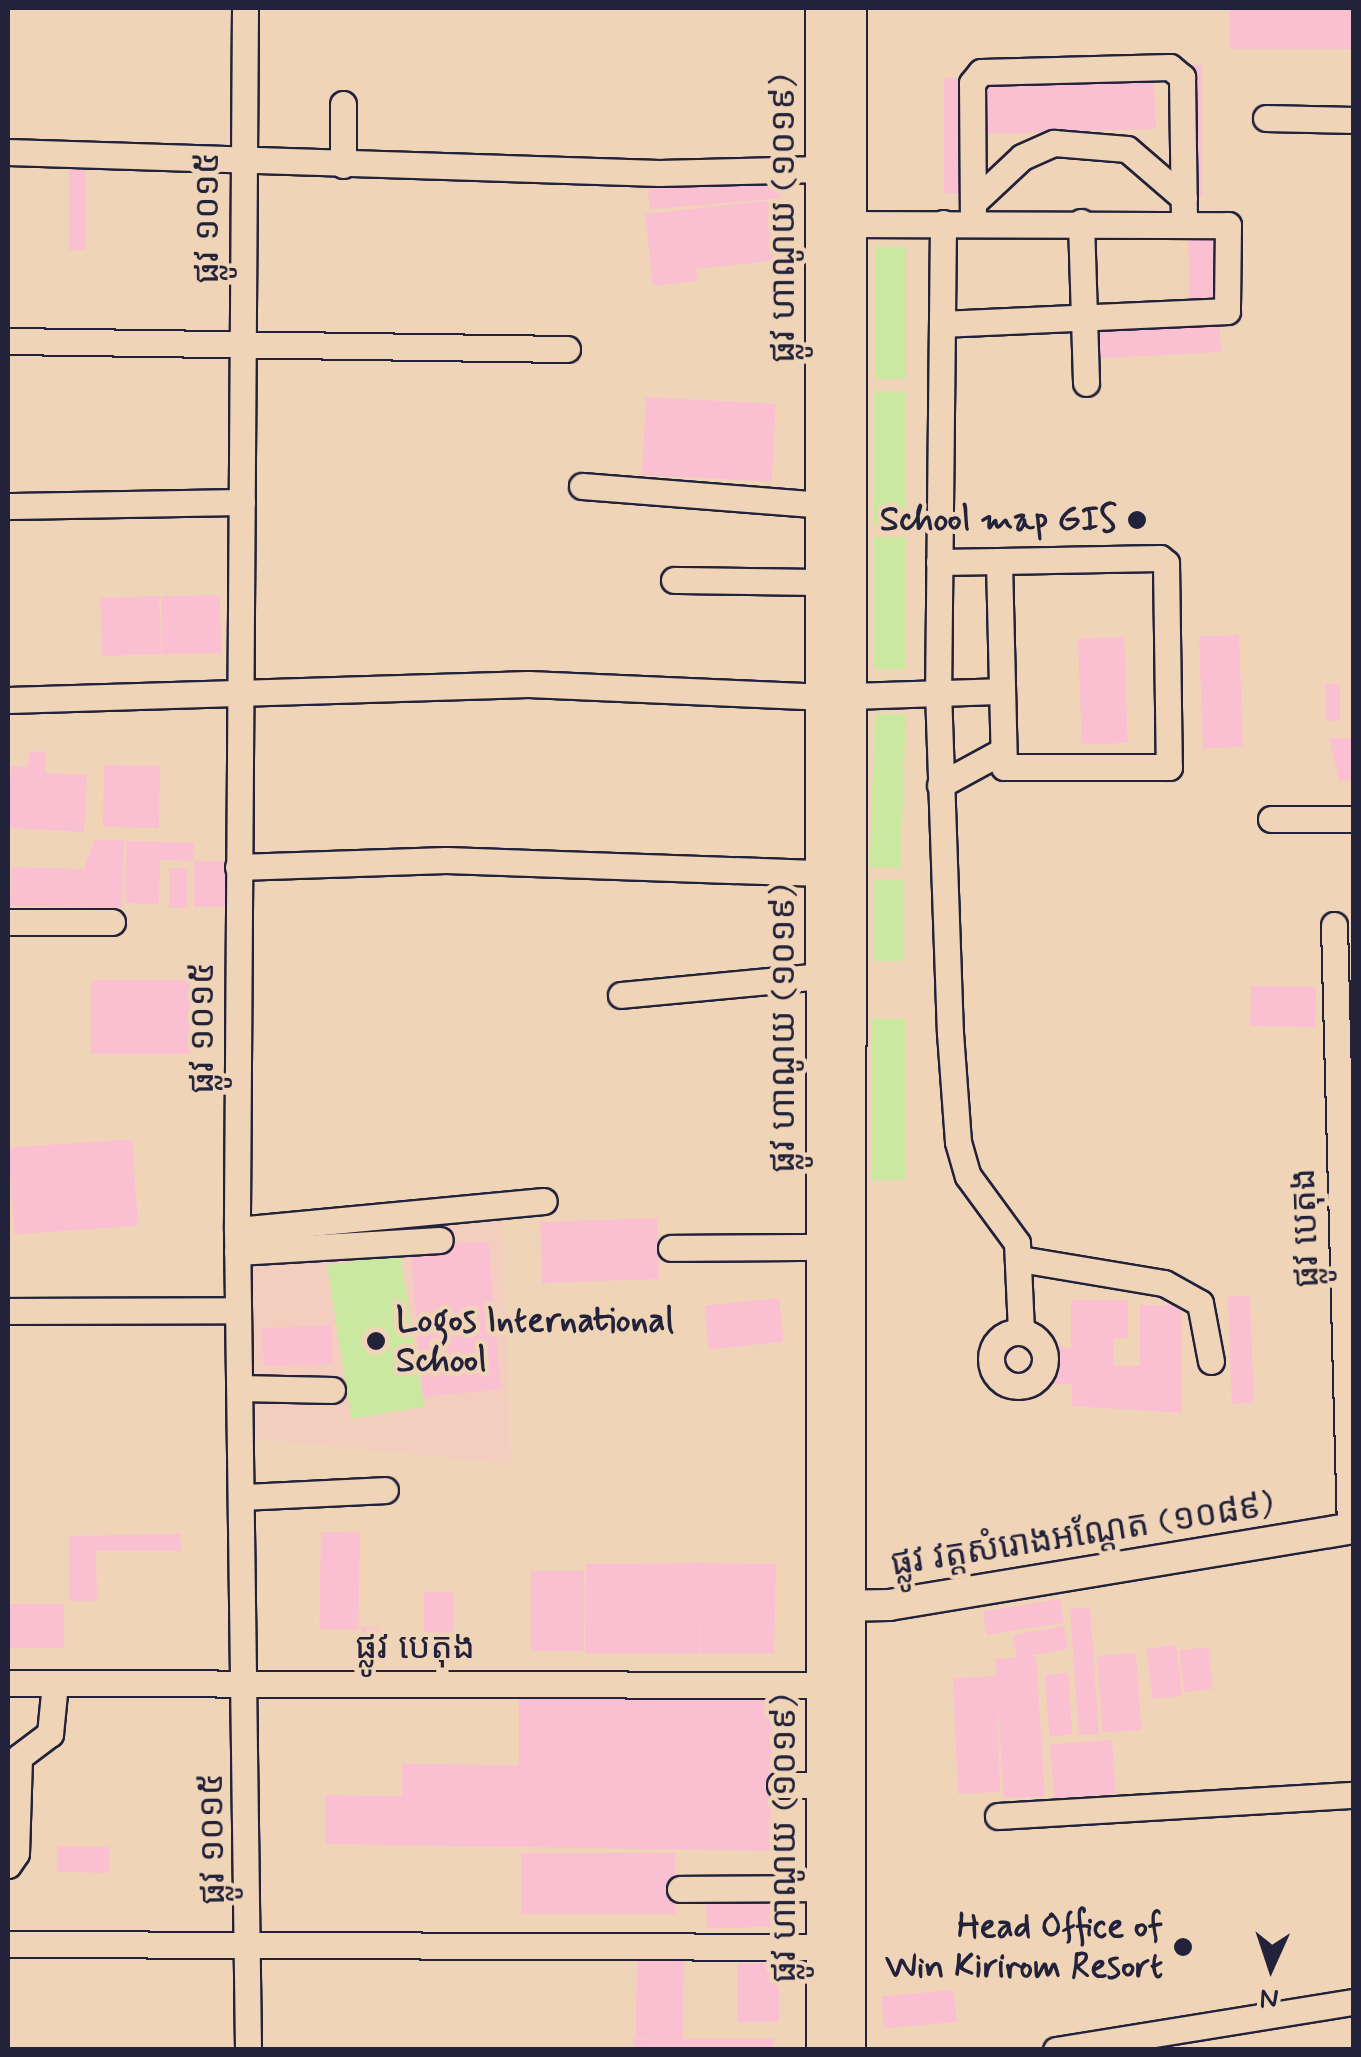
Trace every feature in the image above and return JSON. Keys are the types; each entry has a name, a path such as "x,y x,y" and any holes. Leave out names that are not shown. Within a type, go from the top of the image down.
{"main road":[{"name":"ផ្លូវ ហាណូយ (១០១៩)","path":"821,8 822,582 836,695 822,872 822,1248 850,2050"},
{"name":"ផ្លូវ ហាណូយ (១០១៩)","path":"822,2050 822,1685 836,1606 836,695 851,224 851,8"},
{"name":"ផ្លូវ វត្តសំរោងអណ្ដែត (១០៨៩)","path":"836,1606 1352,1528"}],"street":[{"name":"ផ្លូវ ១០១៥","path":"245,8 237,1241 247,1682 248,2050"},
{"path":"973,213 972,84 990,70 1178,70 1184,210"},
{"path":"343,166 344,104"},
{"path":"1266,118 1354,120"},
{"path":"973,213 1022,157 1054,144 1128,149 1184,210"},
{"path":"8,152 343,166 821,169"},
{"path":"851,224 943,223 973,213 1081,222 1184,210 1228,225 1227,311 942,324"},
{"path":"1081,222 1086,383"},
{"path":"943,223 938,692 958,1142 1020,1259 1022,1332"},
{"path":"8,341 567,348"},
{"path":"582,486 822,505"},
{"path":"8,506 242,502"},
{"path":"938,562 1000,561 1166,563 1172,760 1160,770 1013,774 998,753 1000,561"},
{"path":"674,580 822,582"},
{"path":"8,700 240,688 528,684 836,695 998,692"},
{"path":"940,785 998,753"},
{"path":"1271,819 1354,818"},
{"path":"238,868 446,860 822,872"},
{"path":"8,922 112,922"},
{"name":"ផ្លូវ បេតុង","path":"1334,925 1344,1049 1352,1528"},
{"path":"621,994 822,976"},
{"path":"237,1241 544,1201"},
{"path":"237,1241 440,1240"},
{"path":"672,1248 822,1248"},
{"path":"1020,1259 1164,1284 1200,1303 1211,1361"},
{"path":"8,1311 238,1310"},
{"path":"240,1388 332,1390"},
{"path":"243,1497 385,1490"},
{"path":"8,1864 16,1853 19,1757 50,1734 54,1682"},
{"name":"ផ្លូវ បេតុង","path":"8,1683 822,1685"},
{"path":"780,1785 822,1785"},
{"path":"998,1816 1354,1795"},
{"path":"680,1889 822,1888"},
{"path":"8,1944 822,1947"},
{"path":"1056,2050 1354,2002"}],"shaded area":[{"name":"Logos International School","path":"502,1218 511,1464 248,1438 244,1245"}],"green space":[{"path":"875,247 906,247 906,379 875,379"},
{"path":"874,392 905,392 905,524 874,524"},
{"path":"874,537 905,537 905,669 874,669"},
{"path":"875,714 906,715 901,868 870,867"},
{"path":"873,880 904,880 904,961 873,961"},
{"path":"872,1019 905,1019 905,1180 872,1180"},
{"path":"400,1254 424,1407 351,1419 327,1266"}],"building":[{"path":"1230,8 1354,8 1354,49 1230,49"},
{"path":"1185,65 1202,65 1202,197 1185,197"},
{"path":"944,78 963,78 963,193 944,193"},
{"path":"1154,80 1156,129 1087,131 1087,149 1056,132 988,134 987,85"},
{"path":"69,168 86,168 86,250 69,250"},
{"path":"779,173 781,198 650,209 648,185"},
{"path":"774,200 781,260 696,269 698,281 653,286 645,214"},
{"path":"1188,227 1216,227 1217,305 1189,305"},
{"path":"1219,315 1221,352 1093,359 1091,322"},
{"path":"646,397 776,404 772,482 642,475"},
{"path":"220,595 221,653 162,654 161,596"},
{"path":"159,596 161,654 102,656 100,598"},
{"path":"1239,635 1243,747 1203,748 1199,636"},
{"path":"1124,637 1128,743 1082,745 1078,639"},
{"path":"1326,684 1340,684 1340,721 1326,721"},
{"path":"1329,738 1353,738 1354,780 1339,781"},
{"path":"29,751 46,752 45,773 87,775 84,832 8,828 11,766 28,767"},
{"path":"104,765 160,766 159,828 103,827"},
{"path":"94,840 124,840 122,908 10,906 12,867 84,869"},
{"path":"126,841 194,843 193,861 160,860 159,904 125,903"},
{"path":"194,861 231,861 231,907 194,907"},
{"path":"169,868 187,868 187,908 169,908"},
{"path":"91,980 190,980 190,1054 91,1054"},
{"path":"1251,986 1316,987 1315,1027 1250,1026"},
{"path":"132,1139 138,1226 14,1234 8,1148"},
{"path":"657,1218 659,1279 542,1283 540,1222"},
{"path":"488,1241 501,1389 423,1396 410,1248"},
{"path":"1250,1296 1254,1403 1232,1404 1228,1297"},
{"path":"779,1298 784,1342 709,1350 704,1306"},
{"path":"1071,1300 1128,1300 1128,1338 1113,1338 1113,1366 1140,1366 1140,1305 1182,1305 1182,1413 1072,1406 1072,1384 1052,1384 1052,1344 1071,1349"},
{"path":"331,1325 333,1363 264,1367 262,1329"},
{"path":"321,1532 360,1533 358,1630 319,1629"},
{"path":"180,1534 181,1551 96,1551 97,1601 69,1601 69,1536"},
{"path":"586,1564 776,1564 774,1653 700,1653 699,1598 699,1654 585,1653"},
{"path":"531,1571 584,1571 584,1651 531,1651"},
{"path":"424,1592 453,1592 453,1643 424,1643"},
{"path":"1060,1599 1064,1623 987,1635 983,1611"},
{"path":"8,1604 64,1604 64,1648 8,1648"},
{"path":"1090,1607 1099,1734 1079,1735 1070,1608"},
{"path":"1064,1626 1068,1649 1017,1658 1013,1635"},
{"path":"362,1627 380,1628 378,1661 360,1660"},
{"path":"1176,1645 1182,1696 1152,1699 1146,1649"},
{"path":"1208,1647 1213,1689 1184,1692 1179,1651"},
{"path":"1136,1653 1141,1730 1102,1733 1097,1656"},
{"path":"1036,1656 1045,1796 1004,1798 997,1695 1000,1792 958,1794 953,1678 996,1676 995,1659"},
{"path":"1068,1673 1072,1735 1049,1736 1045,1675"},
{"path":"519,1693 773,1694 771,1851 325,1844 325,1795 402,1796 402,1764 519,1765"},
{"path":"1112,1740 1116,1794 1054,1798 1050,1744"},
{"path":"57,1846 109,1847 109,1873 57,1872"},
{"path":"521,1853 675,1853 675,1914 521,1914"},
{"path":"785,1897 786,1926 707,1929 706,1900"},
{"path":"637,1958 684,1959 683,2039 636,2038"},
{"path":"737,1963 779,1963 779,2022 737,2022"},
{"path":"954,1990 957,2022 884,2028 881,1996"},
{"path":"633,2039 774,2039 774,2050 633,2050"}],"place":[{"name":"School map GIS","path":"1137,520"},
{"name":"Logos International School","path":"376,1341"},
{"name":"Head Office of Win Kirirom Resort","path":"1183,1947"}]}
